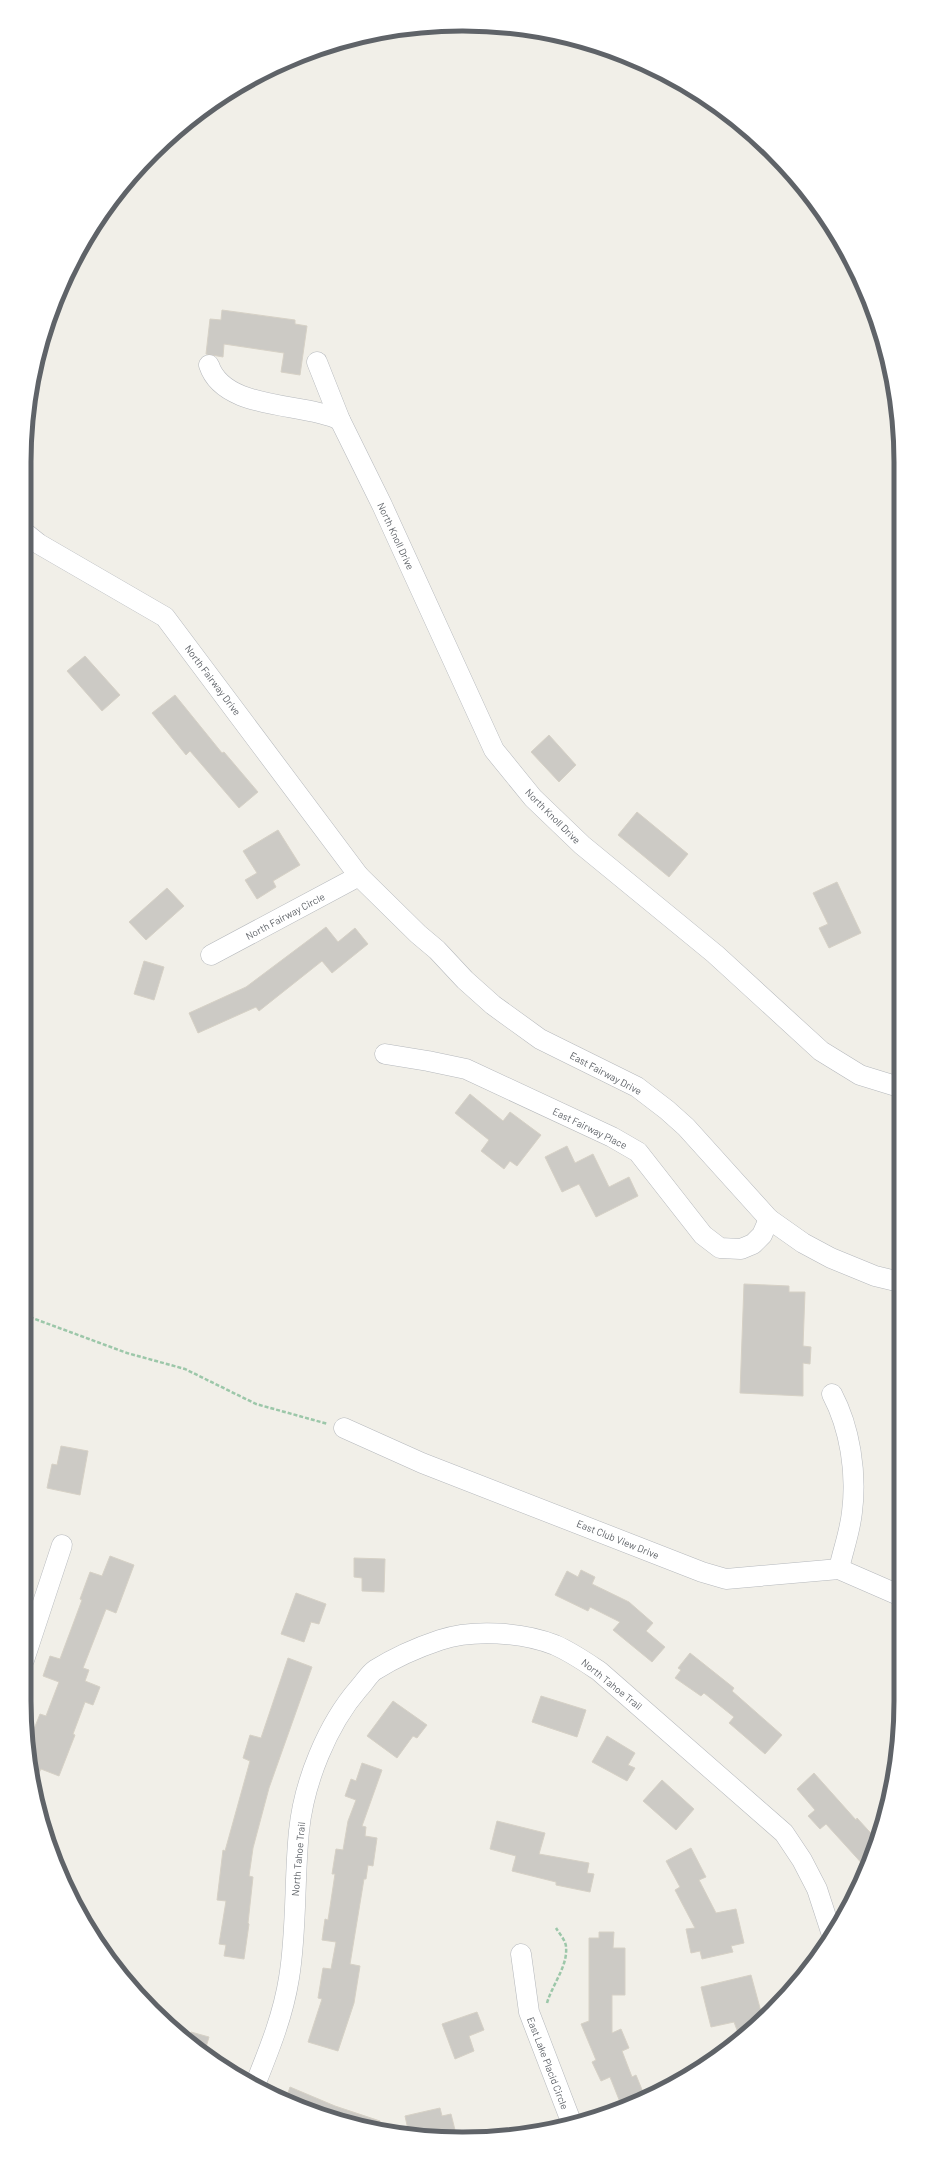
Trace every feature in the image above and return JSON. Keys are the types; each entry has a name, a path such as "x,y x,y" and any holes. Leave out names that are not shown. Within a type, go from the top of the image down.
{"street":[{"name":"North Knoll Drive","path":"317,362 340,420 382,505 494,750 533,798 582,845 715,954 821,1051 860,1075 894,1085"},
{"path":"209,365 212,376 219,383 233,392 280,406 327,414 340,420"},
{"name":"North Fairway Drive","path":"31,538 39,544 165,617 359,876"},
{"name":"North Fairway Circle","path":"211,955 359,876"},
{"name":"East Fairway Drive","path":"359,876 418,934 437,950 465,980 493,1005 540,1039 637,1087 667,1110 686,1127 769,1219 803,1243 831,1258 875,1276 894,1281"},
{"name":"East Fairway Place","path":"385,1054 466,1069 612,1137 638,1152 703,1235 720,1248 741,1249 753,1244 762,1235 769,1219"},
{"path":"832,1394 842,1412 852,1461 854,1482 852,1512 839,1569"},
{"name":"East Club View Drive","path":"344,1428 422,1463 702,1572 726,1579 839,1569 894,1593"},
{"path":"31,1639 62,1545"},
{"name":"North Tahoe Trail","path":"257,2080 276,2034 284,2006 292,1955 299,1830 307,1793 330,1729 343,1706 374,1671 426,1645 454,1635 481,1632 521,1637 553,1644 576,1655 599,1671 784,1833 802,1860 817,1889 829,1927"},
{"name":"East Lake Placid Circle","path":"521,1954 528,2012 570,2118"}],"path":[{"path":"31,1318 127,1353 185,1370 256,1404 312,1421 344,1428"},
{"path":"547,2008 552,1985 565,1960 566,1946 556,1928"}],"building":[{"path":"222,310 295,320 295,324 307,326 300,375 281,372 284,353 224,344 223,357 206,354 210,319 221,320"},
{"path":"85,656 120,695 102,711 67,671"},
{"path":"175,695 222,753 224,752 258,792 239,808 190,751 186,755 152,713"},
{"path":"549,735 576,765 559,782 531,752"},
{"path":"637,812 688,854 669,877 618,835"},
{"path":"278,830 300,865 273,881 276,887 257,899 245,880 257,873 243,851"},
{"path":"837,882 861,933 829,948 819,928 828,924 813,893"},
{"path":"167,888 184,906 146,940 129,922"},
{"path":"326,927 338,942 355,928 368,944 332,973 322,961 259,1011 256,1007 198,1033 189,1013 246,987"},
{"path":"144,961 164,967 154,1000 134,994"},
{"path":"470,1094 503,1121 510,1112 541,1135 517,1166 510,1161 504,1169 481,1151 489,1140 455,1113"},
{"path":"567,1146 575,1163 593,1154 609,1187 629,1177 638,1196 596,1217 579,1184 562,1192 545,1157"},
{"path":"744,1284 789,1286 789,1292 805,1292 803,1346 811,1347 810,1364 803,1363 803,1396 740,1393"},
{"path":"61,1446 88,1451 80,1495 47,1488 52,1464 57,1465"},
{"path":"110,1556 134,1565 116,1613 106,1609 83,1668 89,1670 85,1681 100,1687 93,1705 85,1702 73,1734 75,1735 59,1776 41,1769 38,1775 32,1733 40,1714 46,1716 59,1682 43,1676 50,1656 60,1659 82,1600 80,1599 90,1572 102,1576"},
{"path":"354,1558 385,1559 384,1592 362,1591 362,1578 354,1577"},
{"path":"581,1570 595,1577 592,1584 629,1602 653,1623 646,1631 665,1647 652,1662 613,1630 620,1622 590,1607 588,1611 555,1595 567,1571 578,1577"},
{"path":"296,1593 326,1604 319,1624 311,1622 304,1642 281,1634"},
{"path":"690,1653 734,1688 732,1691 782,1735 765,1754 729,1723 734,1717 704,1693 701,1696 675,1678 681,1670 678,1668"},
{"path":"288,1658 312,1667 269,1788 253,1848 249,1876 253,1877 244,1959 224,1956 226,1945 219,1944 226,1901 217,1900 223,1850 225,1851 250,1761 243,1758 250,1735 261,1738"},
{"path":"541,1696 586,1710 577,1737 532,1722"},
{"path":"393,1701 427,1725 417,1738 413,1736 397,1758 367,1736"},
{"path":"607,1736 635,1753 628,1765 635,1768 627,1781 592,1762"},
{"path":"362,1763 382,1770 362,1826 366,1827 365,1836 377,1838 373,1866 368,1865 366,1879 364,1879 350,1964 360,1966 354,2003 338,2051 308,2042 322,1999 318,1998 323,1968 331,1969 336,1942 322,1940 325,1919 328,1920 335,1874 332,1874 336,1849 343,1850 348,1821 356,1800 345,1796 351,1779 356,1781"},
{"path":"814,1773 856,1820 857,1818 872,1835 862,1864 826,1824 820,1829 808,1816 815,1810 797,1789"},
{"path":"662,1780 694,1809 676,1830 643,1801"},
{"path":"497,1821 545,1833 539,1854 589,1863 587,1873 594,1874 590,1892 556,1885 556,1882 512,1871 516,1856 490,1849"},
{"path":"691,1848 706,1877 699,1880 716,1913 736,1909 744,1943 731,1946 733,1952 702,1959 700,1951 691,1953 686,1929 695,1928 675,1890 680,1887 666,1861"},
{"path":"599,1932 614,1932 613,1948 625,1948 625,1995 612,1995 612,2033 621,2029 629,2048 622,2051 632,2077 636,2075 643,2092 620,2102 610,2077 601,2081 592,2062 596,2060 581,2024 589,2021 589,1938 599,1938"},
{"path":"751,1975 761,2012 738,2032 734,2022 711,2027 701,1987"},
{"path":"477,2012 484,2030 469,2036 474,2051 455,2059 442,2024"},
{"path":"191,2032 209,2037 206,2047 200,2043 190,2035"},
{"path":"290,2087 335,2106 380,2121 379,2124 324,2109 287,2095"},
{"path":"440,2108 442,2116 451,2114 455,2130 450,2132 434,2131 408,2128 405,2116"}]}
